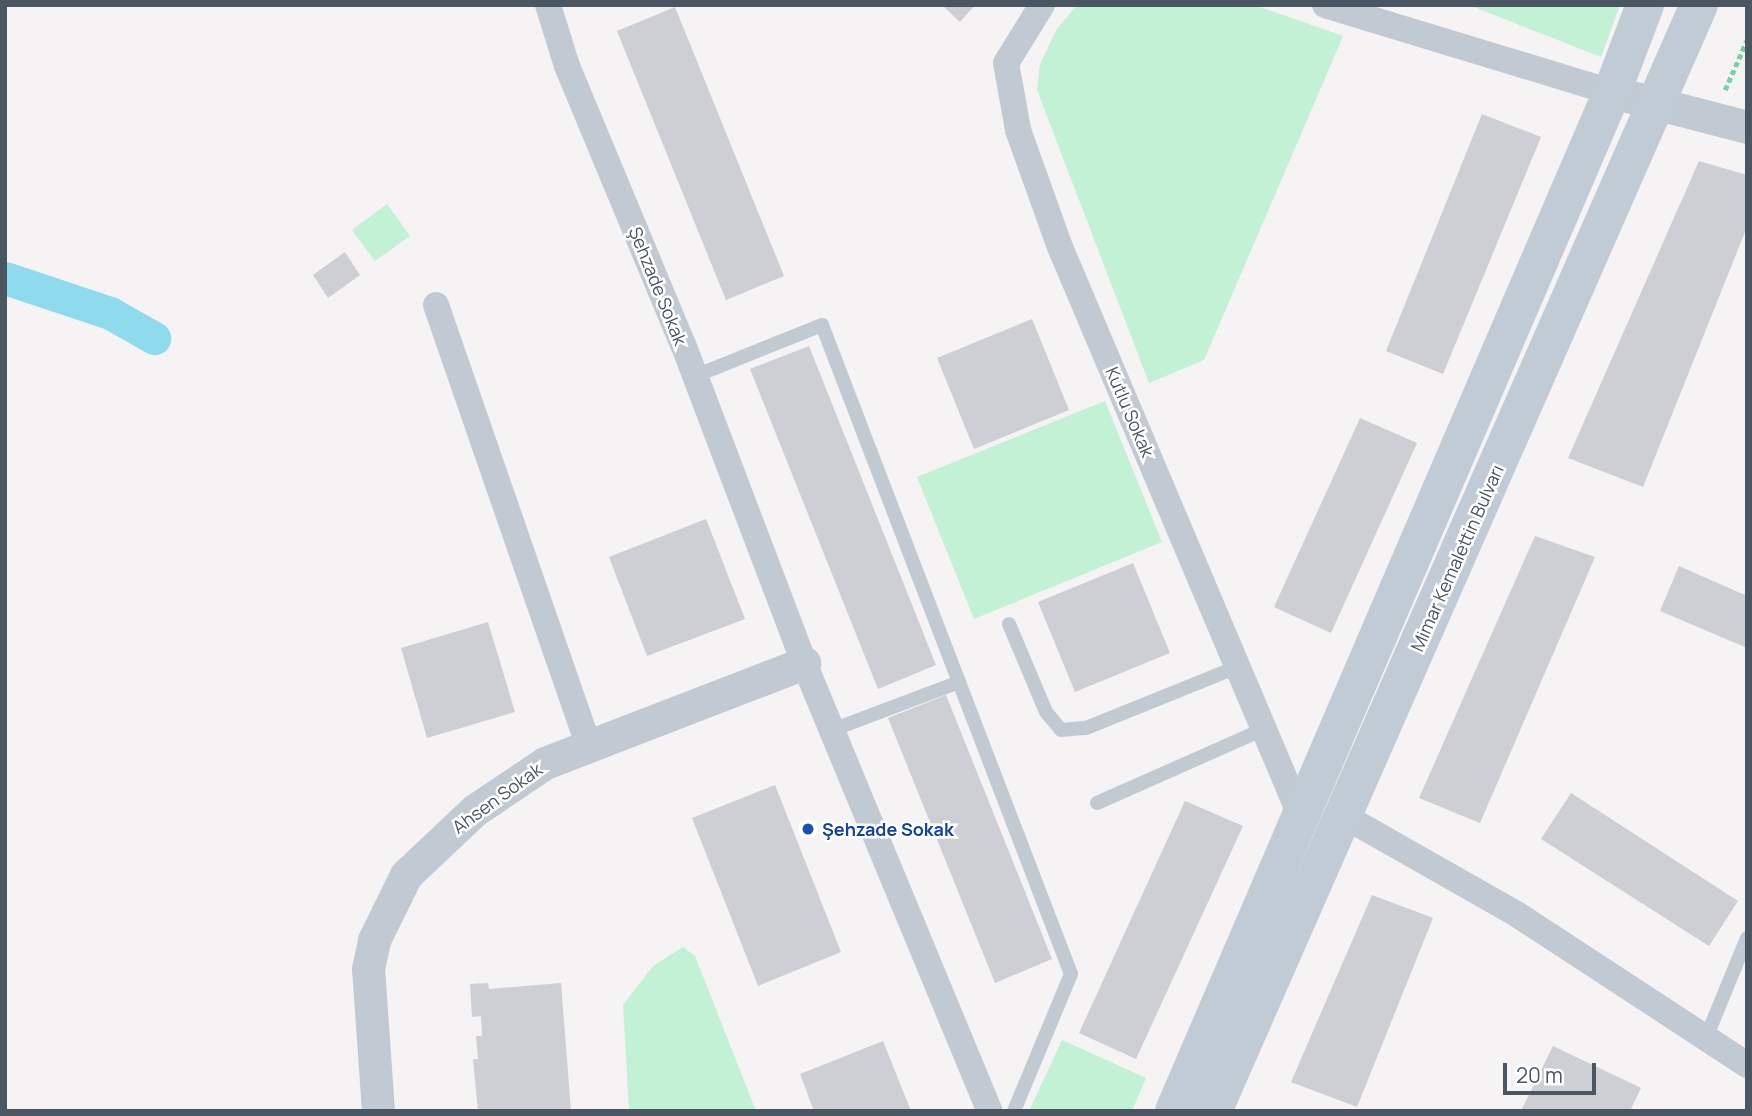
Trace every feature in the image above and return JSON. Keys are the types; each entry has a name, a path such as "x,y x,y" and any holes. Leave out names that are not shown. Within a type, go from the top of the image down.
{"main road":[{"path":"1174,1111 1612,92 1645,5"},
{"name":"Mimar Kemalettin Bulvarı","path":"1213,1111 1699,5"}],"street":[{"name":"Şehzade Sokak","path":"548,5 567,66 695,376 804,663 990,1111"},
{"name":"Kutlu Sokak","path":"1042,5 1006,63 1018,130 1060,247 1301,817"},
{"path":"1325,5 1612,92 1747,127"},
{"path":"436,305 588,743"},
{"name":"Ahsen Sokak","path":"378,1111 368,999 374,940 406,875 475,810 545,762 588,743 804,663"},
{"path":"1344,816 1518,915 1747,1065"}],"lane":[{"path":"695,376 822,325 1071,974 1014,1111"},
{"path":"1009,624 1046,712 1061,730 1086,728 1237,667"},
{"path":"832,730 959,682"},
{"path":"1097,803 1264,729"},
{"path":"1706,1038 1747,938"}],"path":[{"path":"1713,119 1747,40"}],"green space":[{"path":"1077,5 1254,5 1343,36 1204,360 1149,383 1037,90 1040,64 1057,29"},
{"path":"1469,5 1620,5 1601,57"},
{"path":"387,204 410,236 375,261 352,230"},
{"path":"1105,401 1162,542 974,619 917,477"},
{"path":"683,947 695,956 756,1111 629,1111 623,1005 653,966"},
{"path":"1062,1040 1146,1078 1132,1111 1029,1111"}],"building":[{"path":"942,5 975,5 960,22"},
{"path":"675,7 784,276 726,300 617,31"},
{"path":"1482,114 1541,137 1443,374 1386,351"},
{"path":"1699,161 1747,175 1747,227 1643,487 1568,458"},
{"path":"345,252 360,275 328,298 313,275"},
{"path":"1032,319 1069,410 974,449 937,358"},
{"path":"809,346 936,665 878,689 750,369"},
{"path":"1360,418 1417,443 1331,633 1274,607"},
{"path":"706,519 745,619 647,656 609,557"},
{"path":"1535,536 1595,557 1480,823 1419,798"},
{"path":"1133,563 1170,653 1075,692 1038,602"},
{"path":"1679,566 1747,596 1747,648 1660,611"},
{"path":"488,622 515,712 427,738 401,648"},
{"path":"946,695 1052,959 995,983 888,718"},
{"path":"775,785 841,952 758,986 692,818"},
{"path":"1571,793 1738,901 1709,946 1541,839"},
{"path":"1185,801 1243,826 1136,1059 1079,1033"},
{"path":"1372,895 1433,918 1357,1107 1291,1082"},
{"path":"488,983 489,989 561,983 571,1111 478,1111 473,1059 478,1059 476,1036 482,1036 481,1016 472,1017 470,984"},
{"path":"883,1041 911,1111 814,1111 800,1074"},
{"path":"1553,1046 1641,1088 1630,1111 1521,1111"}],"waterway":[{"path":"5,278 110,313 154,338"}],"place":[{"name":"Şehzade Sokak","path":"808,829"}]}
